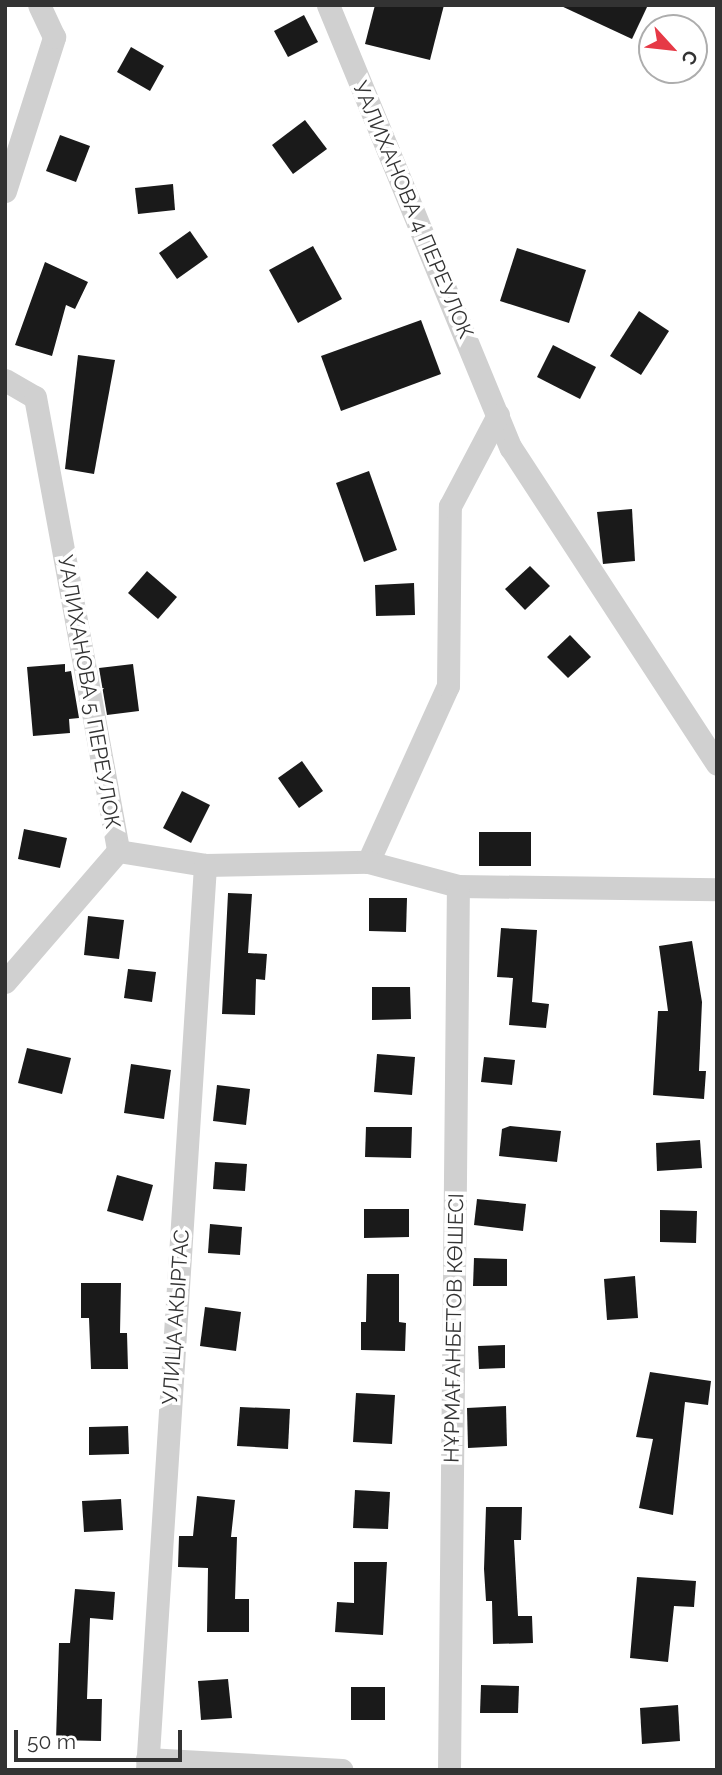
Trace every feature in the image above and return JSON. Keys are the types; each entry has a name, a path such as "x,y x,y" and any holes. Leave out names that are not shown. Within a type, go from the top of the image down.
{"street":[{"path":"5,191 54,37 39,5"},
{"name":"УАЛИХАНОВА 4 ПЕРЕУЛОК","path":"328,5 512,448 717,764"},
{"name":"УАЛИХАНОВА 5 ПЕРЕУЛОК","path":"5,380 35,397 118,851 5,982"},
{"path":"368,862 447,686 450,506 498,415"},
{"path":"118,851 205,865 368,862 458,886 717,889"},
{"name":"УЛИЦА АКЫРТАС","path":"147,1765 205,865"},
{"name":"НҰРМАҒАНБЕТОВ КӨШЕСІ","path":"449,1770 458,886"},
{"path":"147,1765 342,1770"}],"building":[{"path":"375,5 444,5 430,60 365,44"},
{"path":"559,5 648,5 644,14 638,14 638,26 632,39"},
{"path":"304,15 318,42 288,57 274,31"},
{"path":"131,47 164,66 150,91 117,72"},
{"path":"305,120 327,149 293,174 272,145"},
{"path":"60,135 90,146 76,182 46,171"},
{"path":"173,184 175,210 138,214 135,188"},
{"path":"190,231 208,257 177,279 159,253"},
{"path":"313,246 342,299 298,323 269,270"},
{"path":"517,248 586,270 569,323 500,301"},
{"path":"45,262 88,282 75,309 66,305 52,356 15,345"},
{"path":"639,311 669,331 641,375 610,356"},
{"path":"421,320 441,374 341,411 321,356"},
{"path":"553,345 596,367 580,399 537,377"},
{"path":"78,355 115,360 94,474 65,469"},
{"path":"369,471 397,550 364,562 336,483"},
{"path":"632,509 635,561 603,564 597,512"},
{"path":"530,566 550,586 525,610 505,589"},
{"path":"147,571 177,597 158,619 128,593"},
{"path":"414,583 415,615 376,616 375,585"},
{"path":"570,635 591,657 568,678 547,657"},
{"path":"65,664 65,672 71,671 79,718 69,719 70,733 33,736 27,667"},
{"path":"133,664 139,711 107,715 99,668"},
{"path":"302,761 323,791 299,808 278,778"},
{"path":"182,791 210,805 191,843 163,828"},
{"path":"24,829 67,838 60,868 18,859"},
{"path":"479,832 531,832 531,866 479,866"},
{"path":"228,893 252,894 248,953 267,954 265,980 256,979 255,1015 222,1014"},
{"path":"369,898 407,898 406,932 369,931"},
{"path":"88,916 124,920 119,959 84,955"},
{"path":"501,928 537,930 532,1002 549,1004 546,1028 509,1025 513,978 497,977"},
{"path":"692,941 702,1002 699,1071 706,1071 704,1099 653,1095 658,1011 668,1011 659,946"},
{"path":"128,969 156,972 152,1002 124,998"},
{"path":"372,987 410,987 411,1019 372,1020"},
{"path":"27,1048 71,1058 62,1094 18,1083"},
{"path":"377,1054 415,1057 412,1095 374,1092"},
{"path":"484,1057 515,1060 512,1085 481,1082"},
{"path":"131,1064 171,1070 164,1119 124,1113"},
{"path":"217,1085 250,1089 246,1125 213,1121"},
{"path":"510,1126 561,1131 557,1162 499,1156 502,1129"},
{"path":"366,1127 412,1127 411,1158 365,1157"},
{"path":"700,1140 702,1168 657,1171 656,1143"},
{"path":"215,1162 247,1164 245,1191 213,1189"},
{"path":"117,1175 153,1185 143,1221 107,1211"},
{"path":"477,1199 526,1204 523,1231 474,1225"},
{"path":"364,1209 409,1209 409,1237 364,1238"},
{"path":"660,1210 697,1211 696,1243 660,1242"},
{"path":"210,1224 242,1227 240,1255 208,1253"},
{"path":"474,1258 507,1259 507,1286 473,1286"},
{"path":"367,1274 399,1274 399,1322 406,1323 405,1351 361,1350 361,1322 366,1322"},
{"path":"635,1276 638,1318 607,1320 604,1279"},
{"path":"81,1283 121,1283 120,1333 127,1333 128,1369 91,1369 89,1318 81,1318"},
{"path":"205,1307 241,1312 236,1351 200,1346"},
{"path":"505,1345 505,1368 479,1369 478,1346"},
{"path":"650,1372 711,1381 708,1405 685,1402 673,1515 639,1508 653,1439 636,1437"},
{"path":"356,1393 395,1395 392,1444 353,1442"},
{"path":"506,1406 507,1446 468,1448 467,1408"},
{"path":"240,1407 290,1409 288,1449 237,1446"},
{"path":"128,1426 129,1454 89,1455 89,1427"},
{"path":"355,1490 390,1492 388,1529 353,1528"},
{"path":"197,1496 235,1500 231,1537 237,1537 235,1599 249,1599 249,1632 207,1632 208,1568 178,1567 179,1536 193,1536"},
{"path":"121,1499 123,1530 84,1532 82,1501"},
{"path":"486,1507 522,1507 521,1540 514,1540 518,1616 532,1616 533,1643 493,1644 492,1601 486,1601 484,1569"},
{"path":"354,1562 387,1562 383,1635 335,1632 337,1602 354,1603"},
{"path":"637,1577 696,1581 694,1607 674,1606 668,1662 630,1658"},
{"path":"75,1589 115,1592 113,1620 90,1618 87,1699 102,1699 101,1741 56,1740 59,1643 70,1643"},
{"path":"228,1679 232,1718 201,1720 198,1681"},
{"path":"481,1685 519,1686 518,1713 480,1713"},
{"path":"351,1687 385,1687 385,1720 351,1720"},
{"path":"678,1705 680,1741 642,1744 640,1708"}]}
